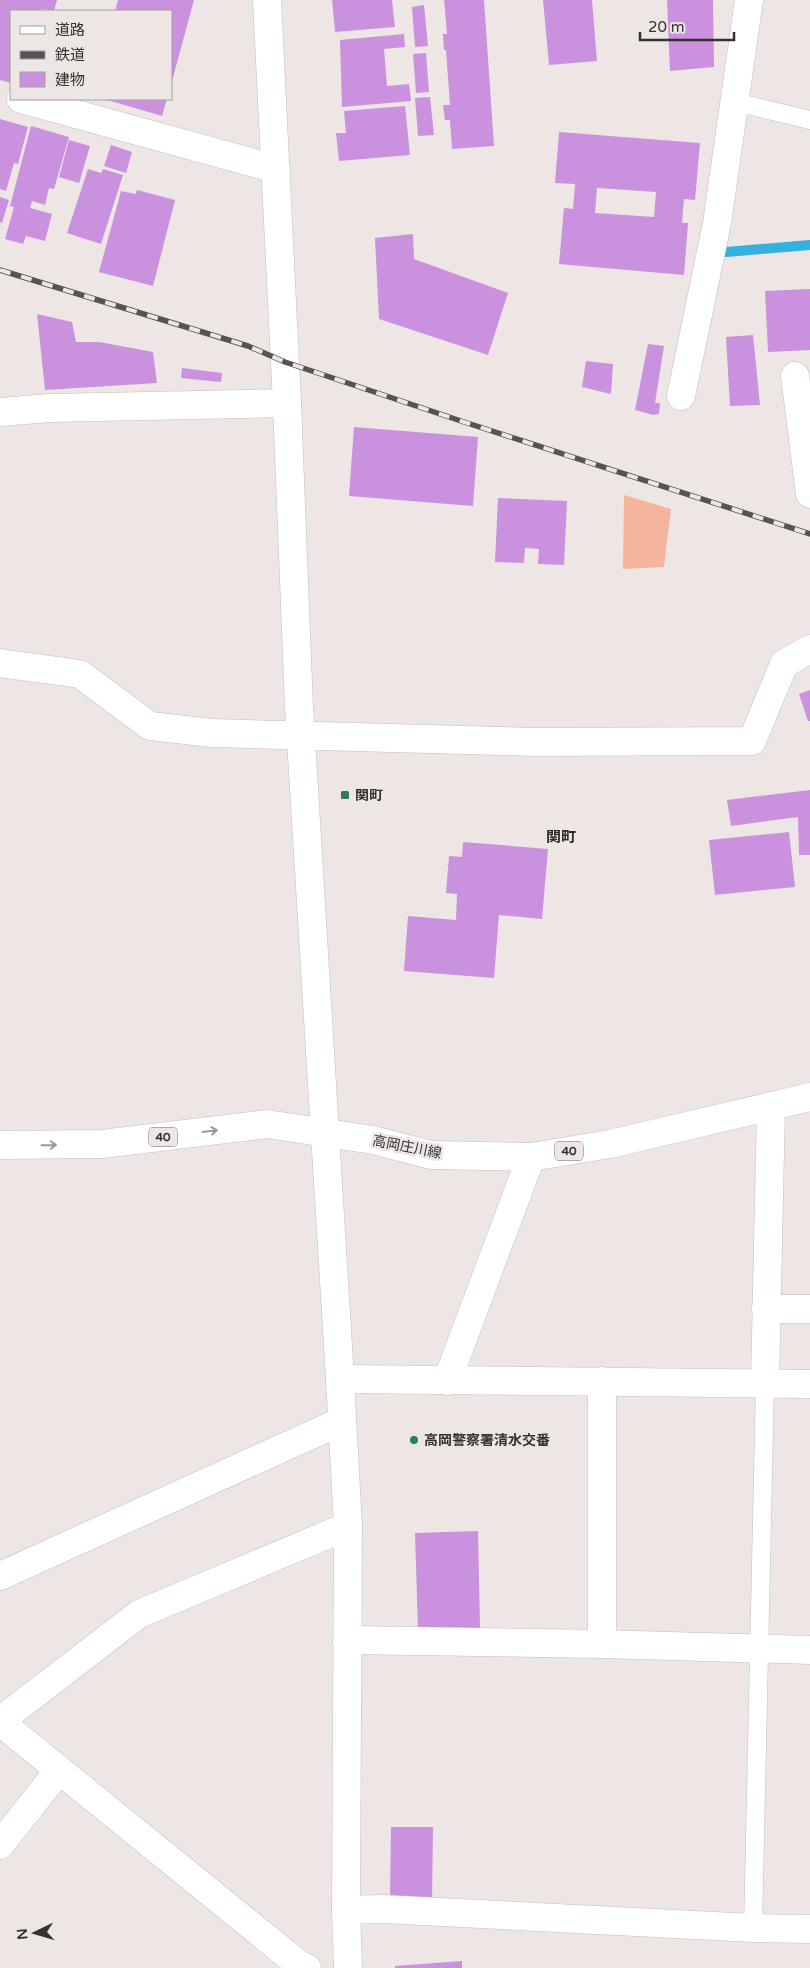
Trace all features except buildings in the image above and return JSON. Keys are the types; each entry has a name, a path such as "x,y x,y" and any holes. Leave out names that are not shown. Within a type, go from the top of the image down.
{"street":[{"path":"267,0 301,735 348,1526 346,1640 346,1910 348,1968"},
{"path":"681,396 716,223 749,0"},
{"path":"24,100 276,169"},
{"path":"795,376 810,494"},
{"path":"0,412 50,408 287,403"},
{"path":"0,662 80,674 150,726 212,733 533,742 752,741 784,664 810,649"},
{"name":"高岡庄川線","path":"0,1146 102,1144 267,1124 372,1140 431,1155 531,1158 610,1144 810,1097"},
{"path":"765,1383 771,1106"},
{"path":"446,1380 531,1158"},
{"path":"766,1309 810,1309"},
{"path":"340,1379 810,1384"},
{"path":"602,1381 602,1644"},
{"path":"0,1576 342,1420"},
{"path":"307,1968 301,1966 0,1721 139,1614 348,1526"},
{"path":"346,1640 602,1644 810,1650"},
{"path":"0,1845 59,1770"},
{"path":"346,1910 382,1909 753,1928 810,1929"}],"lane":[{"path":"735,102 810,120"},
{"path":"753,1928 765,1383"}],"shaded area":[{"path":"624,495 671,509 664,567 623,569"}],"waterway":[{"path":"726,252 810,245"}],"railway":[{"path":"0,270 248,346 285,362 461,421 810,534"}],"place":[{"name":"関町","path":"345,795"},
{"name":"高岡警察署清水交番","path":"414,1440"}],"district":[{"name":"関町","path":"561,837"}]}
